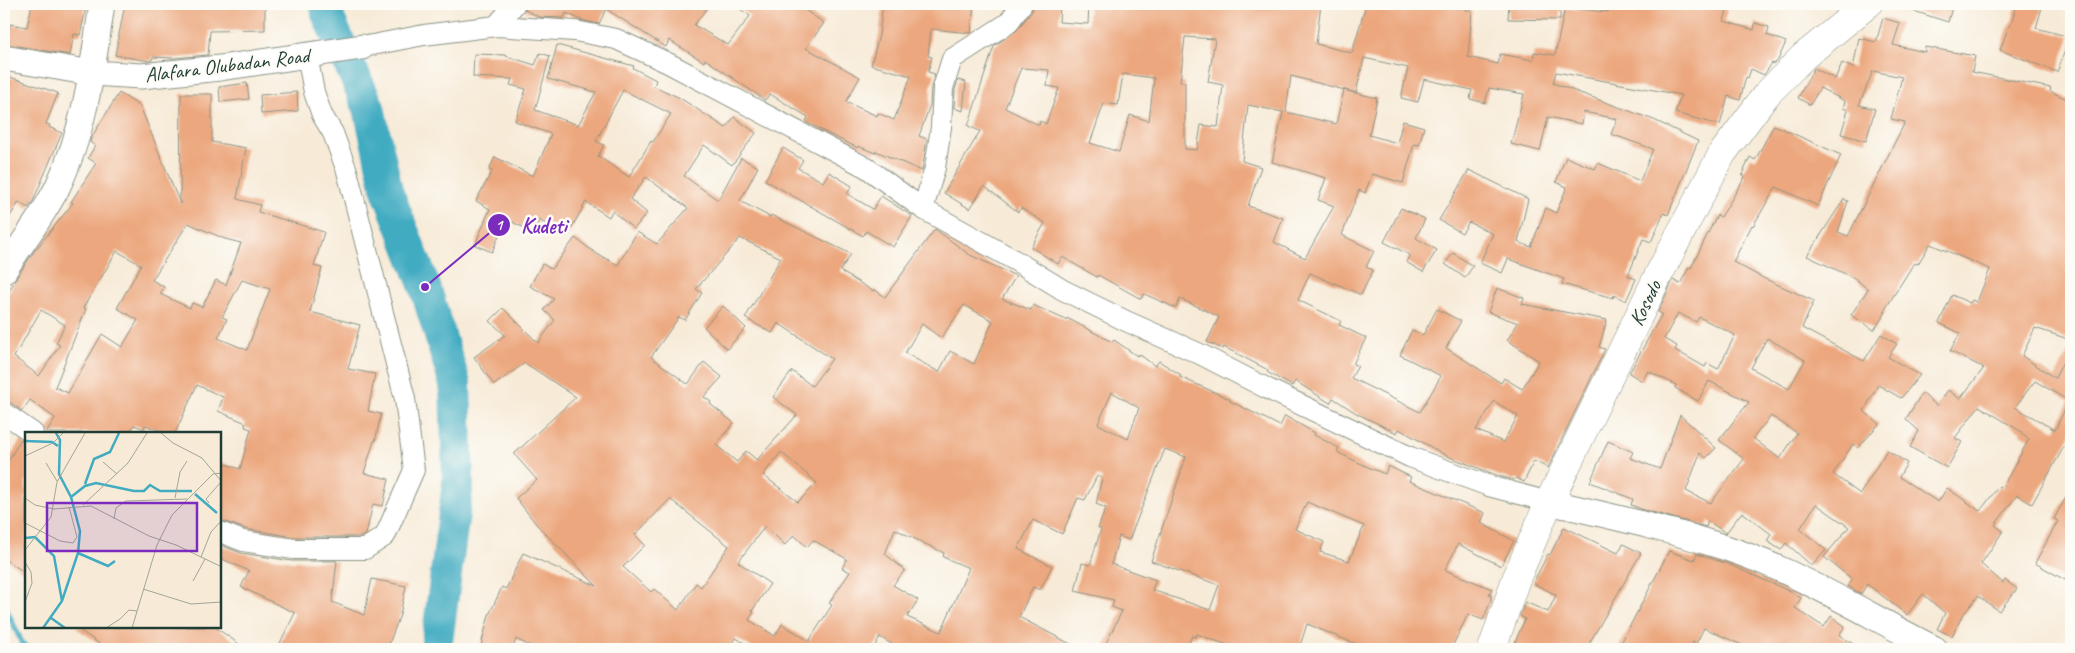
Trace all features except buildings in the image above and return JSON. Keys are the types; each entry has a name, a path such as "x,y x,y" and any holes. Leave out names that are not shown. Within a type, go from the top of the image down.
{"main road":[{"name":"Kosodo","path":"1492,649 1516,579 1550,502 1658,276 1722,154 1766,95 1803,57 1868,4"}],"street":[{"path":"4,271 56,189 70,157 92,73 102,4"},
{"path":"496,26 515,4"},
{"path":"923,209 935,168 941,128 943,88 952,59 1008,23 1022,4"},
{"path":"362,46 424,35 496,26 575,31 616,39 668,63 867,168 923,209 1016,260 1063,290 1410,457 1489,486 1654,527 1727,548 1785,571 1935,649"},
{"name":"Alafara Olubadan Road","path":"4,58 92,73 141,76 184,73 362,46"},
{"path":"221,532 243,540 294,549 365,549 385,536 414,470 405,399 347,171 333,133 322,115 314,92 317,54"},
{"path":"4,413 32,432"}],"waterway":[{"path":"326,4 327,14 369,108 387,190 425,287 455,384 458,483 436,649"},
{"path":"4,604 22,643 28,649"}],"place":[{"name":"Kudeti","path":"425,287"}]}
